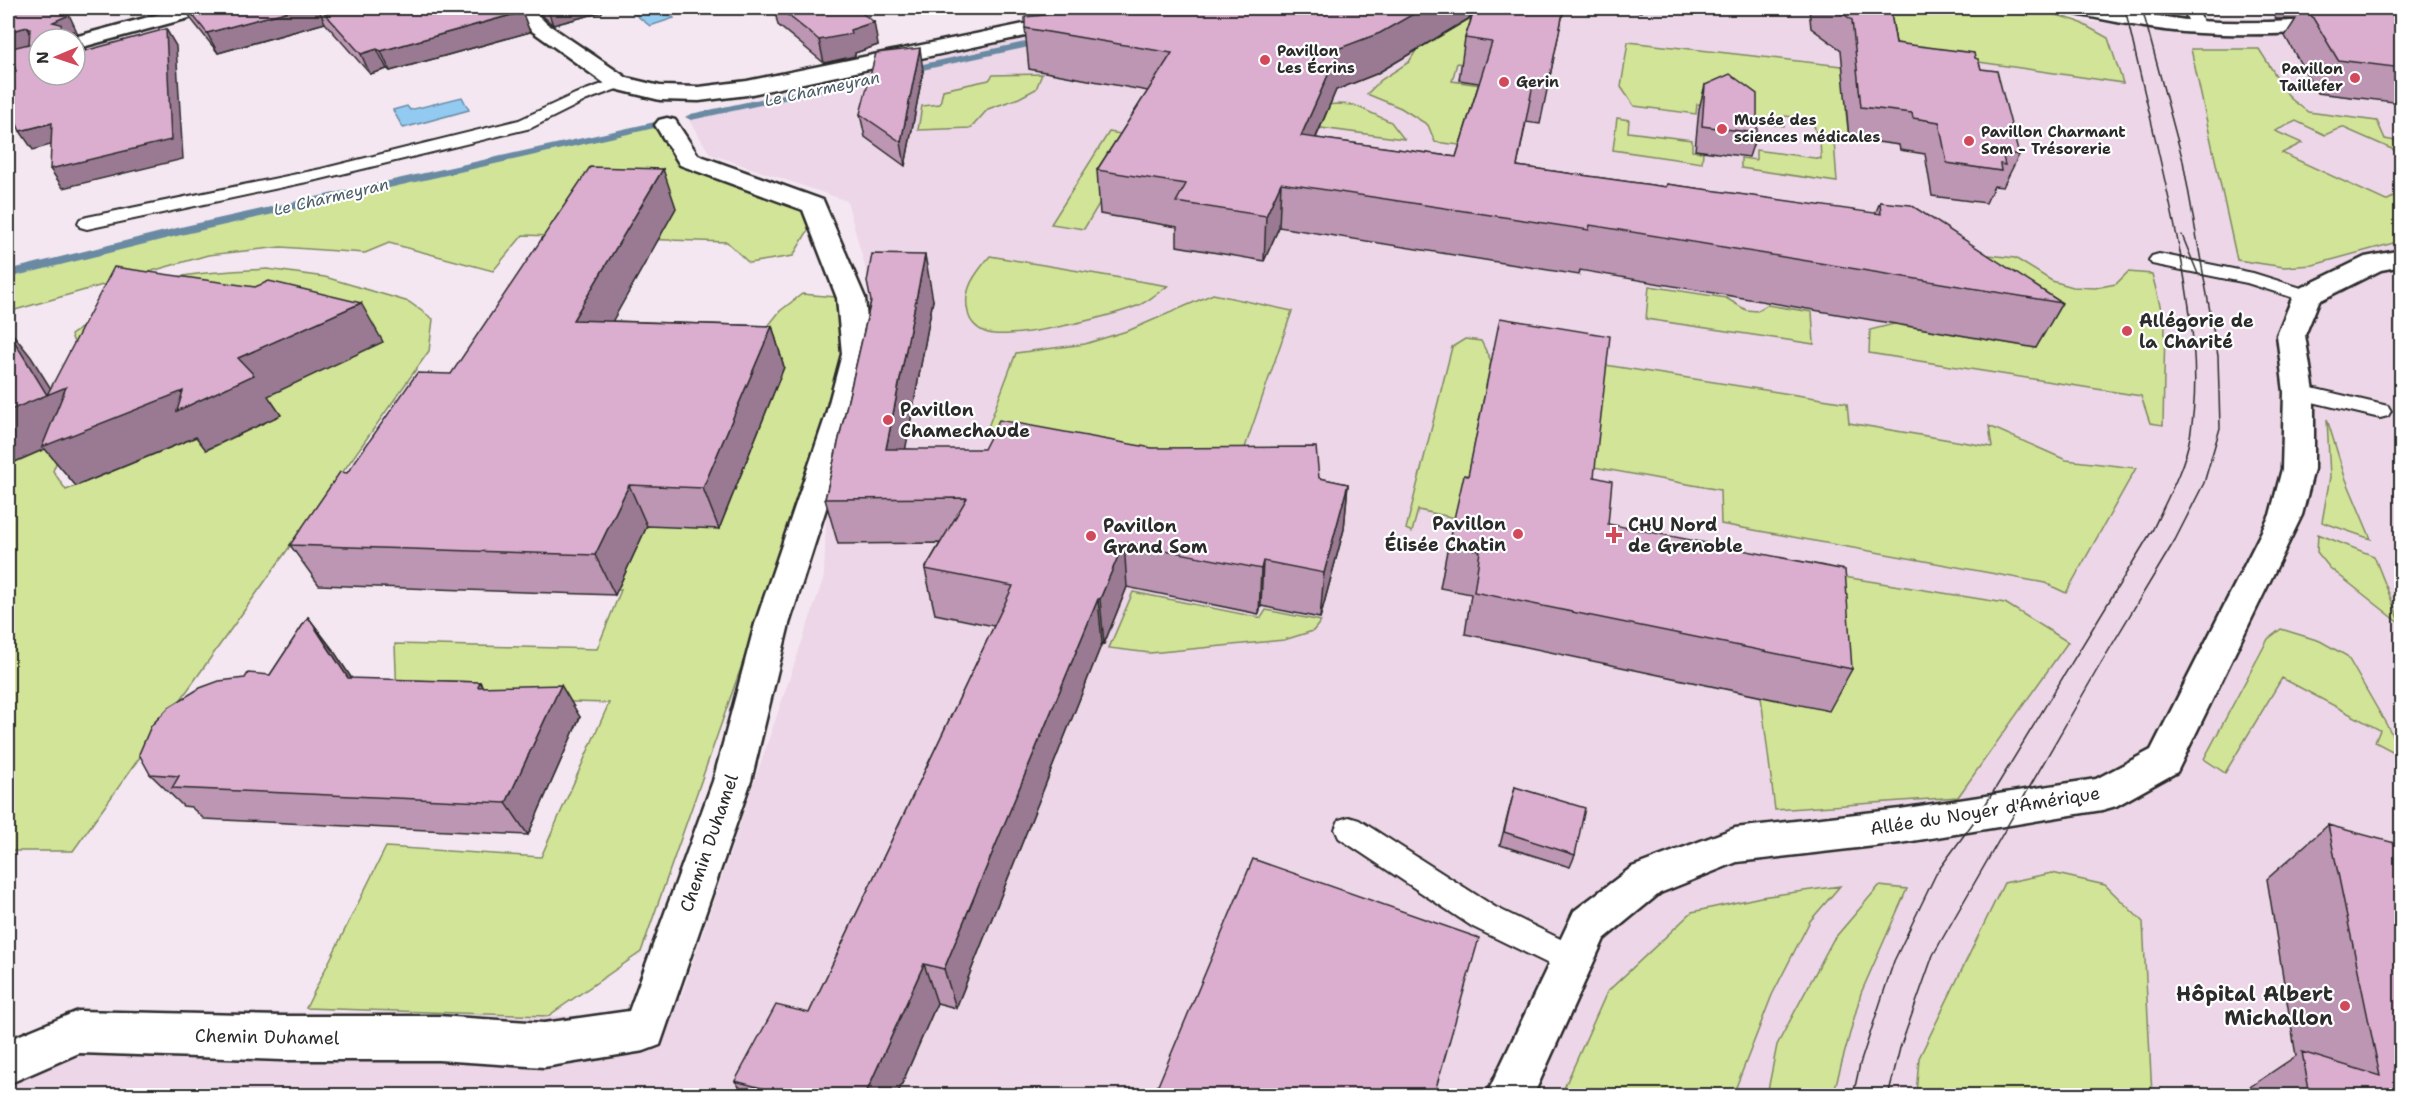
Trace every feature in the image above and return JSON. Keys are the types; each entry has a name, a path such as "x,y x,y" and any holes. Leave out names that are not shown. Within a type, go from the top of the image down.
{"street":[{"path":"87,40 204,8"},
{"path":"520,8 538,27 663,113 699,94 747,88 1129,8"},
{"path":"2076,8 2146,21 2194,17 2241,28 2402,22"},
{"path":"8,62 27,56"},
{"name":"Chemin Duhamel","path":"8,1062 78,1032 282,1038 438,1038 544,1045 644,1030 732,782 778,605 840,418 856,354 851,298 814,205 689,160 663,113"},
{"path":"2307,297 2374,263 2402,258"},
{"name":"Allée du Noyer d'Amérique","path":"1509,1095 1589,925 1646,880 1735,845 1900,826 2102,794 2164,761 2286,514 2298,469 2299,392 2291,335 2307,297"}],"lane":[{"path":"87,223 321,174 525,124 581,97 619,83"},
{"path":"2159,260 2228,272 2276,284 2307,297"},
{"path":"2299,392 2380,411"},
{"path":"1348,829 1485,917 1572,960"}],"shaded area":[{"name":"CHU Nord de Grenoble","path":"1176,8 2033,8 2077,21 2107,23 2280,31 2401,26 2401,1095 8,1096 8,1044 95,1010 623,1017 681,997 824,577 827,493 863,356 869,281 847,201 710,154 686,115 1030,37"}],"green space":[{"path":"1886,8 2033,8 2077,21 2108,38 2123,83 1896,50"},
{"path":"1416,14 1495,23 1484,66 1457,63 1452,81 1481,85 1468,146 1435,142 1428,125 1401,108 1367,94 1381,80 1409,62 1420,44"},
{"path":"1628,42 1895,72 1846,112 1849,138 1816,132 1812,119 1785,116 1784,126 1749,122 1707,105 1697,104 1696,114 1634,106 1621,87"},
{"path":"2191,49 2259,49 2290,98 2308,112 2377,121 2385,139 2401,142 2401,153 2342,127 2325,135 2296,121 2275,131 2302,143 2282,153 2386,201 2401,193 2401,241 2313,265 2284,267 2237,260"},
{"path":"1042,74 1036,89 988,109 971,128 918,130 922,106 940,104 943,90 989,80 993,75"},
{"path":"1354,105 1391,122 1404,139 1245,118 1299,107"},
{"path":"1617,118 1629,120 1628,132 1692,140 1692,151 1703,152 1702,163 1613,150"},
{"path":"655,125 672,149 802,205 810,227 793,256 749,263 727,242 523,235 493,271 389,243 365,253 281,247 208,255 8,312 8,275 185,230"},
{"path":"1109,132 1139,137 1084,229 1051,224"},
{"path":"1820,140 1834,141 1837,182 1741,168 1741,158 1756,160 1756,150 1821,159"},
{"path":"1980,254 2015,258 2052,281 2073,287 2095,288 2116,284 2128,272 2152,274 2165,325 2163,425 2150,423 2141,396 1869,353 1870,330 1894,324 2035,348"},
{"path":"990,256 1168,286 1141,304 1106,316 1015,334 985,332 976,327 970,318 967,296 972,282"},
{"path":"267,269 325,277 409,302 433,319 429,351 73,851 8,851 8,465 77,411 53,471 66,490 211,431 207,450 280,415 94,393 71,335 126,298 162,281 199,274"},
{"path":"1649,286 1726,298 1746,310 1757,311 1767,305 1812,312 1814,344 1646,319"},
{"path":"802,294 836,297 847,326 840,386 641,952 548,1016 306,1008 386,847 541,857 609,703 397,697 395,644 597,649 621,590 352,574 737,365 780,311"},
{"path":"1213,294 1292,311 1239,465 985,435 1016,353 1085,344 1130,330"},
{"path":"1465,339 1481,341 1491,361 1460,519 1418,510 1412,532 1406,529 1452,347"},
{"path":"1605,365 1847,403 1849,423 1992,447 1989,426 2066,460 2136,468 2066,593 2045,583 1721,524 1720,490 1588,466"},
{"path":"2327,419 2345,477 2371,539 2322,522 2330,477"},
{"path":"2318,534 2374,556 2401,624 2330,568 2317,552"},
{"path":"1738,560 2005,603 2068,642 1958,797 1775,810 1761,697"},
{"path":"1133,592 1261,618 1266,610 1321,621 1313,631 1284,640 1150,653 1109,648"},
{"path":"2281,629 2320,641 2347,656 2401,750 2394,752 2375,742 2380,730 2282,678 2225,773 2204,759 2268,639"},
{"path":"2052,873 2105,885 2143,922 2152,1095 1916,1095 1919,1058 2004,883"},
{"path":"1840,886 1810,921 1772,995 1733,1095 1561,1095 1607,992 1692,912 1761,897"},
{"path":"1879,886 1907,889 1861,993 1833,1095 1767,1095 1777,1045 1833,940"}],"water":[{"path":"642,8 660,8 674,18 650,26 631,11"},
{"path":"462,97 469,110 403,128 393,110 407,106 410,110"}],"building":[{"path":"8,8 63,8 67,16 53,22 61,24 61,27 27,27 8,32"},
{"path":"187,8 300,8 207,33"},
{"path":"320,8 518,8 522,12 381,51 377,49 361,54"},
{"path":"779,8 855,8 874,22 850,30 851,34 819,40"},
{"path":"1110,8 1424,8 1380,33 1340,48 1301,136 1456,157 1492,42 1465,38 1475,8 1564,8 1549,81 1534,79 1517,166 1881,214 1880,202 1911,205 2062,303 1590,225 1589,230 1281,183 1266,216 1176,202 1186,184 1097,170 1172,53 1025,28 1025,17"},
{"path":"1835,8 1890,8 1896,43 1974,53 1981,69 1997,71 2019,155 2002,152 2005,165 2000,164 2001,171 1947,163 1939,122 1913,118 1912,113 1861,107 1852,20"},
{"path":"2307,8 2402,8 2402,68 2338,60"},
{"path":"166,29 171,140 50,169 52,123 20,131 8,105 8,74 16,71 8,49 27,44 27,87 87,87 87,50"},
{"path":"920,48 901,142 860,114 876,53"},
{"path":"1730,74 1757,94 1757,133 1702,126 1705,85"},
{"path":"590,167 663,169 573,320 772,326 703,488 629,485 595,555 290,545 340,472 347,473 417,373 451,374"},
{"path":"872,254 925,255 886,449 984,449 999,420 1152,448 1316,447 1319,478 1348,484 1324,573 1263,561 1261,569 1124,542 1100,599 1098,599 944,969 924,964 865,1095 788,1095 735,1081 776,1005 809,1013 1013,586 925,569 967,498 825,499 871,301 867,282"},
{"path":"114,267 255,287 269,281 361,303 238,358 254,375 177,411 183,391 42,447 66,387 47,395"},
{"name":"Pavillon Élisée Chatin","path":"1500,318 1610,336 1594,477 1612,481 1608,524 1845,570 1852,669 1474,592 1480,551 1448,545 1464,475 1468,476"},
{"path":"8,331 47,395 8,411"},
{"path":"308,617 348,678 480,682 478,687 561,685 506,803 172,788 179,776 150,774 139,754 151,726 169,707 200,688 219,681 245,678 248,673 270,675"},
{"path":"1515,787 1585,808 1575,855 1504,832"},
{"path":"2328,825 2402,845 2402,1095 2310,1095 2302,1052 2380,1076"},
{"path":"1253,859 1479,938 1434,1095 1154,1095"}],"waterway":[{"name":"Le Charmeyran","path":"691,117 1048,40"},
{"name":"Le Charmeyran","path":"8,274 185,230 655,125"}],"tram line":[{"path":"1853,1096 1860,1064 1894,961 1937,872 1981,812 2153,529 2184,461 2190,437 2195,390 2188,298 2167,191 2125,8"},
{"path":"1888,1096 1900,1048 1933,955 2097,670 2175,540 2204,483 2220,428 2218,356 2183,161 2142,8"},
{"path":"2182,235 2198,274"}],"place":[{"name":"Pavillon Les Écrins","path":"1265,60"},
{"name":"Pavillon Taillefer","path":"2355,78"},
{"name":"Gerin","path":"1504,82"},
{"name":"Musée des sciences médicales","path":"1722,129"},
{"name":"Pavillon Charmant Som - Trésorerie","path":"1969,141"},
{"name":"Allégorie de la Charité","path":"2127,331"},
{"name":"Pavillon Chamechaude","path":"888,420"},
{"name":"Pavillon Élisée Chatin","path":"1518,534"},
{"name":"CHU Nord de Grenoble","path":"1614,535"},
{"name":"Pavillon Grand Som","path":"1091,536"},
{"name":"Hôpital Albert Michallon","path":"2345,1006"}]}
